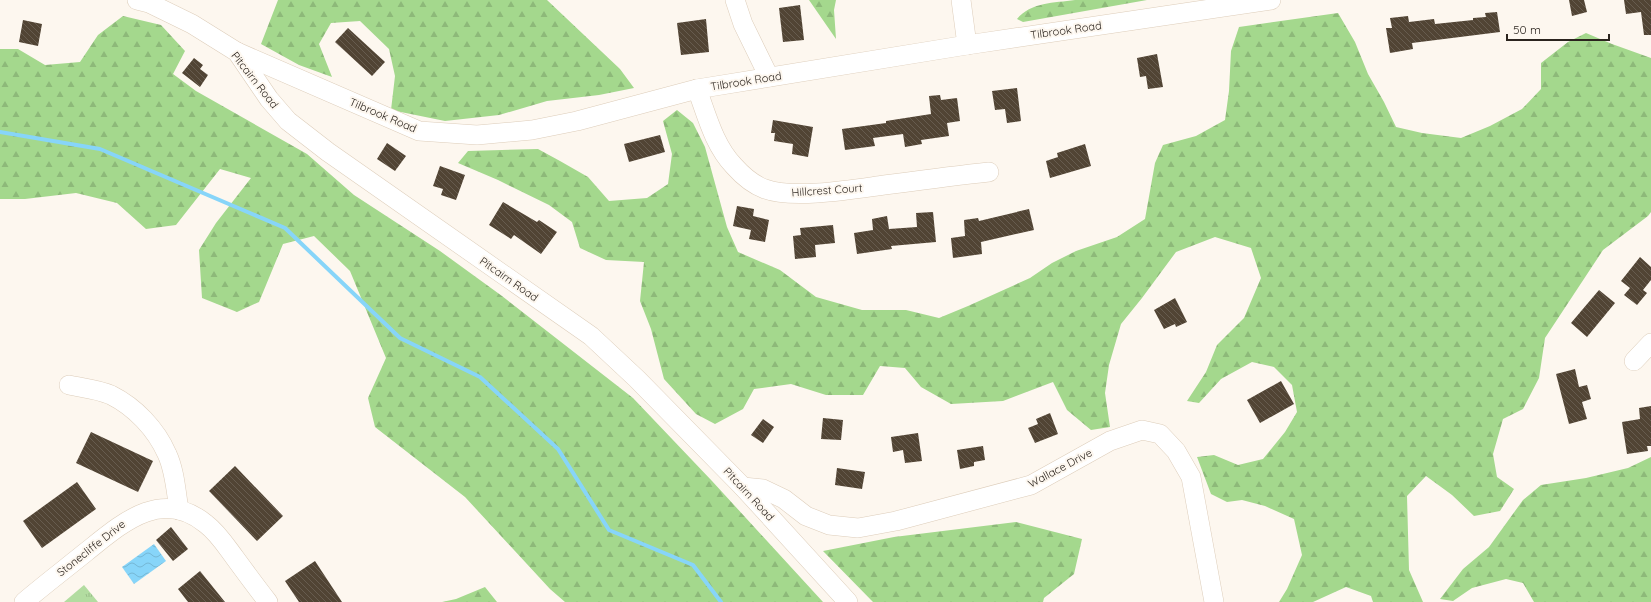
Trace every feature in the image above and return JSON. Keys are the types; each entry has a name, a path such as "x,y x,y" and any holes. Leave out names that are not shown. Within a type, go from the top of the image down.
{"street":[{"name":"Pitcairn Road","path":"137,0 149,3 192,24 237,52 269,99 288,121 328,152 591,336 637,379 743,487 848,602"},
{"path":"735,0 743,24 769,77"},
{"path":"961,0 967,45"},
{"name":"Tilbrook Road","path":"237,52 419,131 477,135 532,130 577,121 697,90 769,77 967,45 1271,0"},
{"name":"Hillcrest Court","path":"697,90 712,131 722,151 734,166 749,179 766,189 787,193 844,190 989,172"},
{"path":"1634,361 1651,342"},
{"path":"69,385 92,389 110,395 125,404 144,419 157,435 168,454 174,478 179,510"},
{"name":"Wallace Drive","path":"743,487 763,489 784,499 806,516 829,525 858,528 896,521 1031,485 1110,441 1142,430 1160,434 1176,451 1191,477 1214,602"},
{"name":"Stonecliffe Drive","path":"24,602 121,524 135,516 154,510 179,510 193,515 207,524 220,538 268,602"}],"green space":[{"path":"278,0 547,0 620,69 634,88 599,95 547,101 499,115 445,121 391,110 395,76 389,49 360,21 331,23 319,44 332,77 299,65 261,44"},
{"path":"809,0 836,0 834,10 836,39"},
{"path":"1075,0 1147,0 1023,22 1017,19 1023,13 1036,6"},
{"path":"1338,13 1355,42 1368,74 1396,127 1422,133 1461,138 1490,126 1522,109 1541,89 1541,63 1568,42 1586,33 1651,58 1651,212 1648,216 1603,250 1545,338 1539,378 1523,409 1503,419 1493,454 1497,477 1514,489 1500,511 1474,516 1452,495 1426,476 1407,496 1409,570 1423,602 1373,602 1371,596 1346,587 1313,602 1279,602 1287,589 1302,555 1294,519 1265,506 1242,500 1227,502 1211,494 1197,457 1214,455 1238,465 1263,459 1285,432 1297,412 1292,385 1274,367 1252,362 1221,379 1199,403 1187,401 1206,372 1217,345 1244,318 1261,278 1251,248 1215,237 1176,252 1121,324 1109,365 1105,393 1110,427 1091,430 1067,410 1053,382 1003,401 951,404 921,387 905,368 880,366 863,395 826,395 791,384 754,389 743,409 715,424 696,414 664,379 651,329 640,301 644,262 606,260 580,248 572,222 549,205 498,180 458,163 468,151 538,149 588,177 609,201 647,198 668,184 672,154 663,121 677,110 693,123 705,147 727,227 738,252 780,270 816,297 862,310 906,310 939,318 1030,278 1052,263 1076,251 1117,237 1145,219 1155,163 1163,145 1196,136 1225,120 1229,91 1231,51 1239,27"},
{"path":"123,16 161,25 185,51 173,74 196,91 307,154 354,195 440,251 502,296 633,398 712,481 823,602 565,602 550,589 465,497 375,427 368,398 386,358 350,271 314,236 283,244 259,302 237,312 202,298 199,250 216,223 251,178 220,169 176,225 146,229 117,203 76,193 25,199 0,199 0,49 18,49 45,65 80,62 98,35"},
{"path":"1651,457 1651,602 1534,602 1523,583 1506,579 1472,588 1453,601 1440,599 1463,569 1489,547 1523,500 1541,485 1586,478 1628,468"},
{"path":"1016,522 1082,539 1074,574 1044,598 1043,602 873,602 823,551 894,537"},
{"path":"84,585 98,602 64,602"},
{"path":"485,587 497,602 442,602 456,599"}],"water":[{"path":"154,544 166,561 134,584 122,567"}],"building":[{"path":"1569,0 1584,0 1587,12 1572,16"},
{"path":"1624,0 1651,0 1651,35 1644,35 1641,12 1626,14"},
{"path":"800,5 804,40 783,42 779,8"},
{"path":"1497,12 1500,32 1412,43 1413,49 1390,53 1386,28 1392,28 1390,18 1408,16 1409,22 1434,19 1435,24 1473,20 1473,18 1486,17 1485,13"},
{"path":"706,19 709,52 681,55 677,23"},
{"path":"23,20 42,24 38,46 19,42"},
{"path":"348,28 385,62 372,76 335,42"},
{"path":"1157,54 1163,87 1148,89 1146,76 1140,77 1137,58"},
{"path":"194,58 203,65 200,69 208,75 200,87 182,73"},
{"path":"1017,88 1021,121 1007,123 1005,109 995,110 992,91"},
{"path":"940,95 941,100 957,98 960,121 947,123 949,136 921,140 922,144 905,147 903,134 873,138 875,146 845,150 842,129 886,123 886,121 931,114 929,96"},
{"path":"773,120 813,127 808,157 792,154 793,144 774,141 775,133 771,133"},
{"path":"660,135 665,152 629,162 624,144"},
{"path":"387,143 406,156 395,171 377,159"},
{"path":"1085,144 1091,166 1050,178 1046,161 1058,157 1057,153"},
{"path":"440,166 465,175 456,200 441,195 443,189 433,186"},
{"path":"503,202 537,222 539,220 557,232 541,254 514,235 511,239 489,225"},
{"path":"737,206 754,209 753,216 769,220 765,242 749,239 751,230 733,226"},
{"path":"1029,209 1034,230 981,242 982,254 953,258 951,238 965,236 964,220 978,218 979,221"},
{"path":"933,212 936,242 891,246 892,249 857,254 854,233 873,230 872,219 887,216 889,229 917,227 916,213"},
{"path":"833,225 835,243 815,245 816,257 795,259 793,236 801,235 800,228"},
{"path":"1640,257 1651,267 1651,280 1643,290 1647,293 1637,305 1624,295 1630,288 1621,281"},
{"path":"1599,290 1615,303 1587,337 1571,323"},
{"path":"1175,298 1187,322 1176,327 1175,324 1164,329 1154,310"},
{"path":"1575,369 1579,387 1587,385 1591,399 1582,402 1587,419 1569,424 1556,374"},
{"path":"1281,381 1294,404 1260,423 1247,400"},
{"path":"1651,406 1651,446 1647,446 1648,451 1627,454 1622,422 1640,419 1639,408"},
{"path":"1050,413 1058,434 1035,443 1028,428 1038,424 1036,419"},
{"path":"823,418 843,420 841,440 821,439"},
{"path":"763,419 774,427 763,443 751,435"},
{"path":"91,432 153,461 138,492 76,463"},
{"path":"918,433 922,461 905,463 903,450 893,452 891,437"},
{"path":"983,446 985,460 974,462 974,466 960,469 957,450"},
{"path":"235,466 283,516 257,541 209,491"},
{"path":"837,468 865,472 862,489 835,485"},
{"path":"77,482 96,509 42,548 23,521"},
{"path":"171,527 188,549 173,561 156,540"},
{"path":"315,561 342,602 299,602 285,581"},
{"path":"200,571 225,602 188,602 178,589"}],"waterway":[{"path":"0,132 100,149 285,228 400,338 480,377 558,449 609,530 693,565 721,602"}]}
